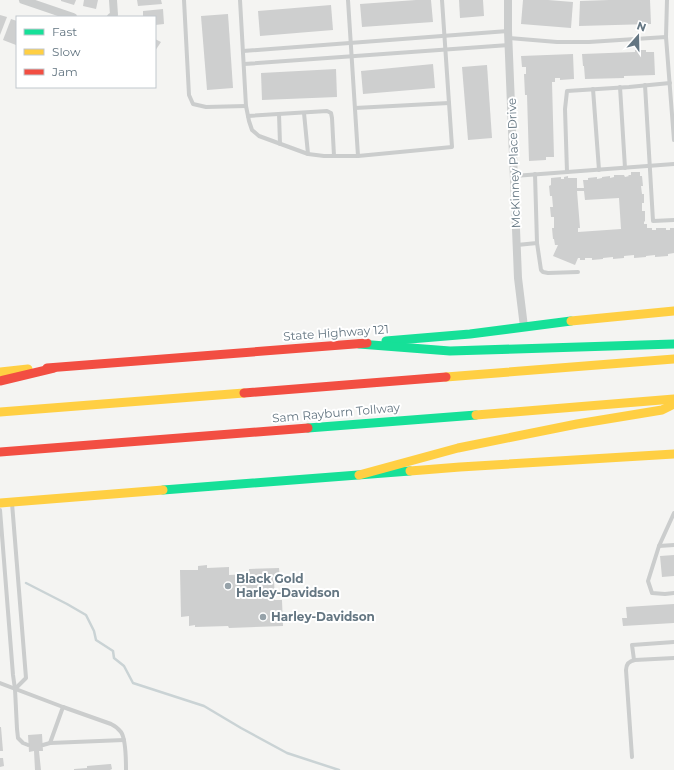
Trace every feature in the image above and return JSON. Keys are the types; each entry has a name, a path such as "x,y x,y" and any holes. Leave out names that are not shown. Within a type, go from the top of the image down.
{"main road":[{"name":"State Highway 121","path":"0,372 470,334 674,311"},
{"path":"359,344 450,350 674,344"},
{"path":"0,412 674,359"},
{"path":"0,381 54,368"},
{"name":"Sam Rayburn Tollway","path":"0,452 674,399"},
{"path":"359,475 458,448 577,424 662,410 674,404"},
{"path":"0,504 359,475 674,454"}],"street":[{"path":"23,0 70,16"},
{"path":"113,0 113,16"},
{"name":"McKinney Place Drive","path":"508,0 508,38 518,278 524,327"}],"lane":[{"path":"187,0 184,0 189,95 193,104 206,108 246,106"},
{"path":"240,0 246,106 252,130 259,136 280,144 308,154 324,156 358,156 452,147 442,0"},
{"path":"348,0 358,156"},
{"path":"666,0 666,37 674,140"},
{"path":"243,51 444,35 557,42 589,42 666,37"},
{"path":"244,64 445,49 508,38"},
{"path":"568,172 565,109 567,91 670,83"},
{"path":"645,85 654,221 674,220"},
{"path":"620,87 625,168"},
{"path":"593,89 599,170"},
{"path":"355,108 449,103"},
{"path":"248,116 327,111 331,114 332,118 334,156"},
{"path":"304,112 308,154"},
{"path":"279,114 280,144"},
{"path":"514,176 674,164"},
{"path":"535,174 537,243 541,270 548,273 578,272"},
{"path":"517,245 537,243"},
{"path":"12,503 26,678 15,689"},
{"path":"0,510 18,738 23,743 28,745"},
{"path":"674,513 659,546 648,581 652,593 674,593"},
{"path":"659,546 674,545"},
{"path":"634,660 632,645 674,642"},
{"path":"632,757 626,670 627,664 634,660 674,658"},
{"path":"0,683 117,727 122,732 124,740 126,770"},
{"path":"50,743 63,707"},
{"path":"43,745 50,743 124,740"}],"building":[{"path":"61,0 76,0 74,5"},
{"path":"84,0 98,0 96,9 83,6"},
{"path":"137,0 161,0 162,4 138,6"},
{"path":"431,0 433,22 362,27 360,4"},
{"path":"459,0 483,0 484,16 460,18"},
{"path":"523,0 573,2 571,28 521,24"},
{"path":"650,0 651,24 579,26 580,1"},
{"path":"331,5 333,30 260,36 258,11"},
{"path":"163,9 164,24 156,25 156,16 143,16 143,11"},
{"path":"228,14 233,88 207,90 201,16"},
{"path":"0,15 7,17 0,35"},
{"path":"11,19 16,21 16,45 3,40"},
{"path":"156,40 161,42 156,50"},
{"path":"635,50 654,52 655,75 624,76 624,78 585,79 582,54 635,52"},
{"path":"573,54 574,79 560,80 560,78 555,78 555,82 552,82 554,157 546,157 546,160 529,161 527,95 525,95 524,74 526,74 526,67 522,67 521,56"},
{"path":"433,64 435,88 363,94 361,71"},
{"path":"487,65 492,138 468,140 462,67"},
{"path":"336,69 337,97 262,100 261,73"},
{"path":"631,172 640,172 640,176 642,176 643,186 641,186 642,194 644,194 644,203 642,203 642,211 645,211 644,224 647,224 647,228 652,228 652,230 656,230 656,228 666,228 666,230 670,230 670,228 674,228 674,253 668,254 668,256 655,257 655,255 634,258 634,255 613,259 613,257 592,260 592,258 580,260 580,258 578,258 575,265 553,256 558,245 555,245 553,239 552,228 554,228 554,217 551,217 550,207 553,207 549,186 551,185 551,178 561,177 561,179 564,179 564,177 568,176 568,178 577,178 577,188 584,188 583,180 588,180 588,178 597,177 597,179 610,176 610,178 614,177 614,175 624,175 625,177 631,175","holes":["577,191 584,191 585,200 619,198 621,229 578,232 578,228 580,228"]},
{"path":"674,555 674,576 662,577 660,556"},
{"path":"207,565 207,568 229,567 229,575 249,574 249,569 279,568 280,579 274,580 275,600 282,600 283,626 229,628 228,626 189,626 189,616 181,617 180,570 198,570 198,566"},
{"path":"674,604 674,623 623,626 622,618 627,618 626,607"},
{"path":"1,727 3,751 0,751"},
{"path":"42,734 43,751 39,751 41,770 35,770 34,751 29,752 28,735"},
{"path":"0,758 3,758 4,766 0,767"},
{"path":"111,764 112,769 110,770 74,770 87,768 87,766"}],"waterway":[{"path":"26,583 86,615 94,631 96,640 113,651 114,658 124,666 133,683 204,706 287,753 339,770"}],"traffic: fast":[{"path":"386,341 470,334 571,321"},
{"path":"359,344 450,351 674,344"},
{"path":"308,428 476,415"},
{"path":"163,490 410,471"}],"traffic: slow":[{"path":"571,321 674,311"},
{"path":"446,377 674,359"},
{"path":"0,372 28,369"},
{"path":"0,412 244,393"},
{"path":"476,415 674,399"},
{"path":"359,475 458,448 577,424 662,410 674,404"},
{"path":"410,471 674,454"},
{"path":"0,503 163,490"}],"traffic: jam":[{"path":"47,368 367,343"},
{"path":"0,381 54,368"},
{"path":"244,393 446,377"},
{"path":"0,452 308,428"}],"place":[{"name":"Black Gold Harley-Davidson","path":"228,586"},
{"name":"Harley-Davidson","path":"263,617"}]}
